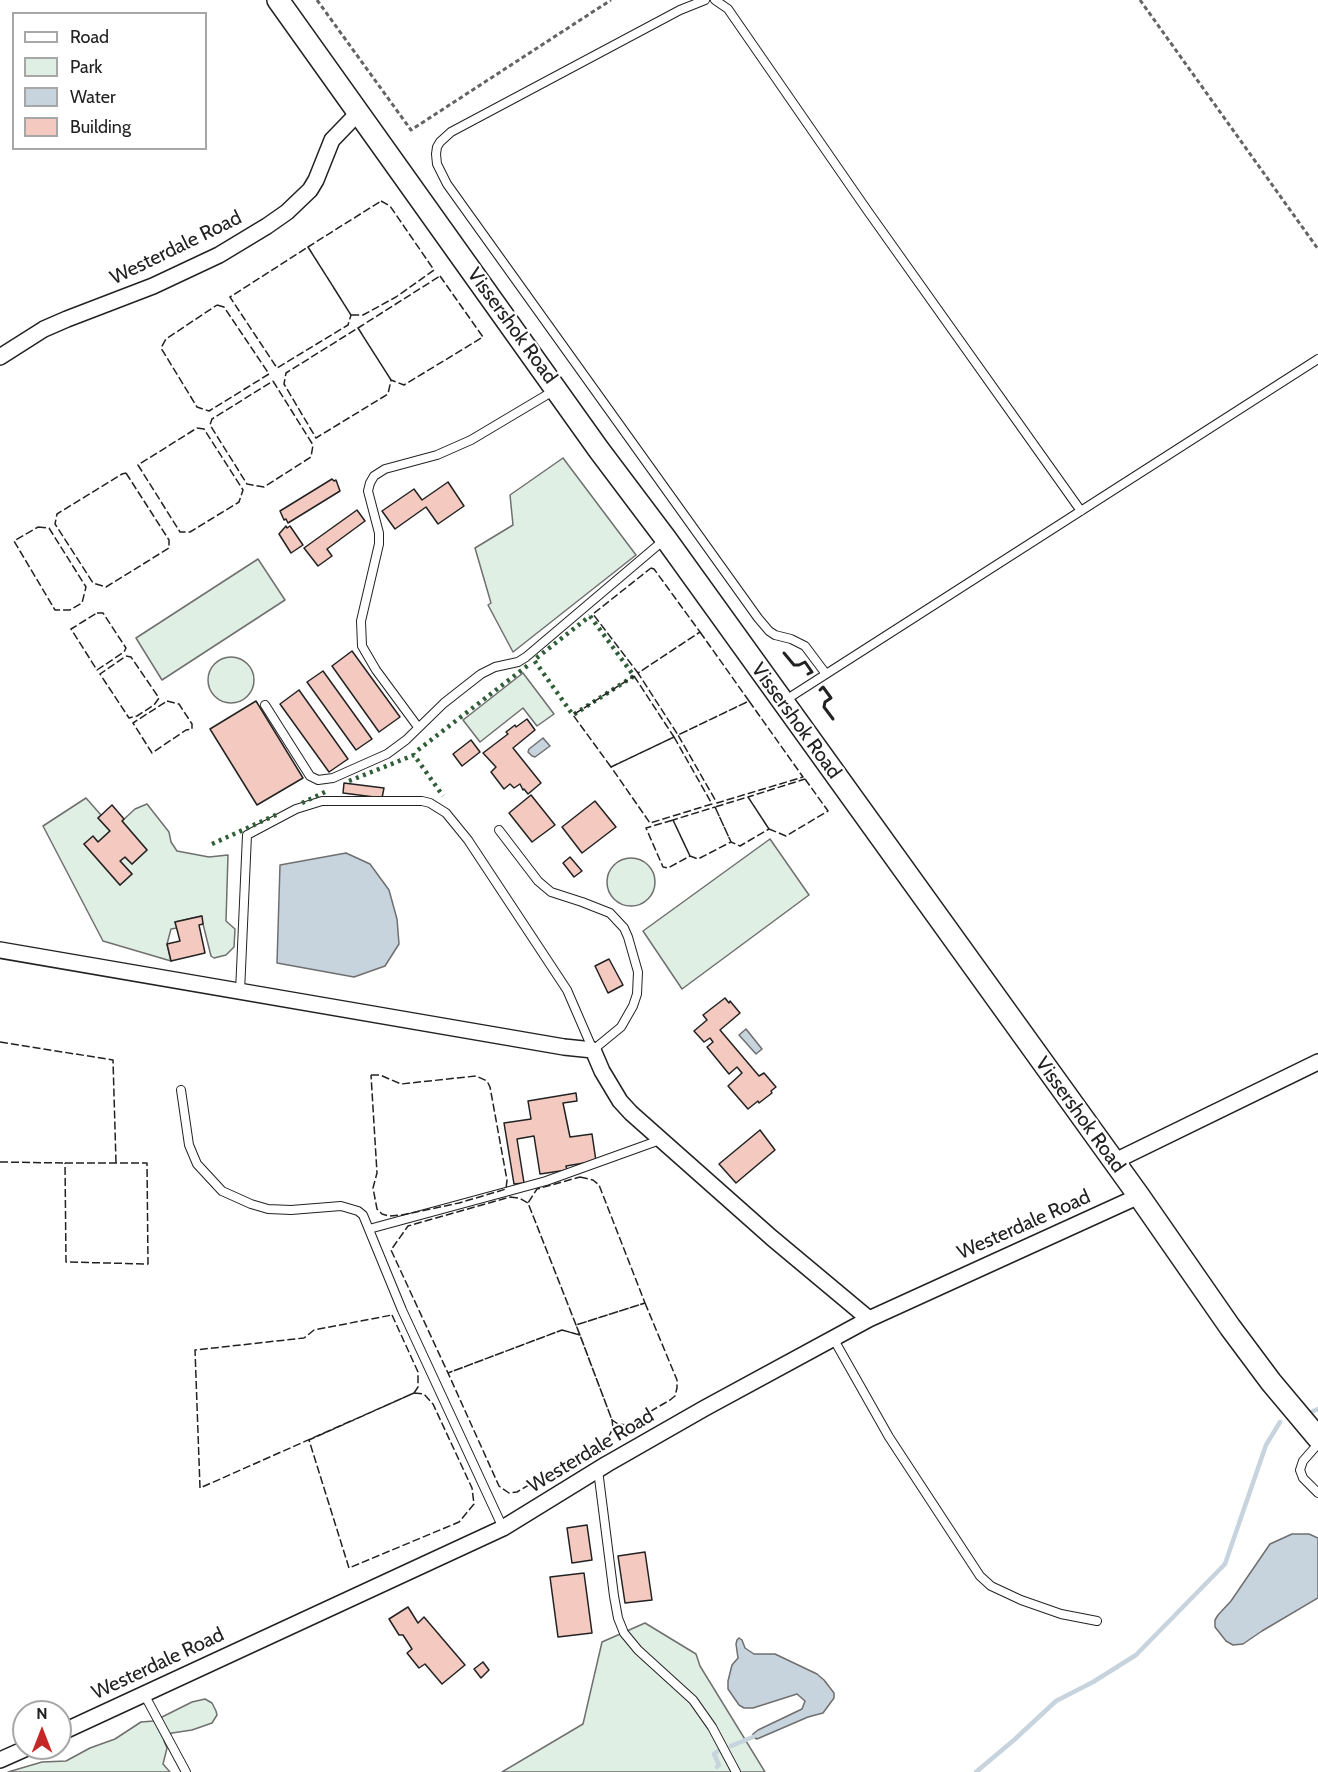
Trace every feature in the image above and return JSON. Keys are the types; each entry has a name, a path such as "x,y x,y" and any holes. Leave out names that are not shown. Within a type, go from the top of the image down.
{"main road":[{"name":"Vissershok Road","path":"278,0 599,450 666,539 1271,1382 1318,1438"}],"street":[{"name":"Westerdale Road","path":"0,357 44,329 153,286 219,255 267,226 287,212 310,190 332,140 358,112"},
{"path":"0,950 564,1047 593,1050 602,1071 620,1101 660,1140 869,1319"},
{"path":"1113,1162 1318,1062"},
{"name":"Westerdale Road","path":"72,1727 503,1528 598,1470 869,1319 1139,1196"}],"lane":[{"path":"705,0 680,10 451,132 437,147 437,164 447,184 758,618 768,631 804,646 826,674"},
{"path":"715,0 728,9 867,210 1081,511"},
{"path":"783,702 1318,360"},
{"path":"418,727 376,670 362,646 361,621 379,544 379,533 368,491 370,483 385,469 437,455 471,440 557,389"},
{"path":"265,705 310,776 318,780 333,778 387,754 406,740 444,703 481,675 495,667 518,662 526,657 666,539"},
{"path":"240,992 247,835 296,809 322,801 422,801 446,813 468,840 567,990 593,1050 621,1027 637,994 638,972 628,937 624,928 610,913 551,892 538,881 499,830"},
{"path":"182,1090 189,1145 196,1164 222,1191 268,1209 291,1210 341,1206 352,1208 363,1215 402,1310 503,1528"},
{"path":"369,1229 546,1181 660,1140"},
{"path":"833,1338 894,1447 980,1576 991,1586 1021,1600 1061,1614 1097,1621"},
{"path":"1318,1444 1302,1461 1300,1470 1303,1478 1318,1492"},
{"path":"598,1470 614,1596 618,1618 624,1633 638,1650 693,1700 712,1727 736,1772"},
{"path":"143,1694 186,1772"}],"path":[{"path":"317,0 411,130 611,0"},
{"path":"1140,0 1318,249"}],"green space":[{"path":"563,458 636,555 513,652 488,605 491,603 475,548 513,525 510,495"},
{"path":"258,559 285,600 162,680 136,638"},
{"path":"231,657 240,658 247,664 253,671 253,689 247,696 240,702 231,703 222,702 215,696 209,689 208,680 209,671 215,664 222,658"},
{"path":"523,673 554,714 537,726 523,708 480,742 463,720"},
{"path":"86,798 101,815 98,818 110,831 98,842 93,837 84,844 120,885 132,874 120,861 125,857 132,864 147,850 122,821 135,809 147,804 169,832 171,842 177,851 209,857 228,855 226,921 235,929 234,947 226,955 214,958 211,956 201,916 175,922 177,928 171,929 167,944 171,961 103,941 43,826"},
{"path":"770,839 809,895 682,989 643,931"},
{"path":"626,858 636,858 648,865 655,877 655,887 648,899 636,906 626,906 611,895 607,887 607,877 618,862"},
{"path":"645,1623 696,1654 700,1666 765,1772 502,1772 583,1724 602,1642"},
{"path":"205,1699 212,1703 217,1715 212,1723 164,1737 167,1748 163,1764 170,1772 8,1772 42,1762 72,1760 72,1758 90,1748 115,1739 141,1722 154,1721 192,1702"}],"water":[{"path":"543,738 550,746 535,757 532,756 528,752 529,749"},
{"path":"346,853 370,864 389,890 397,919 399,944 385,966 354,977 277,963 280,865"},
{"path":"746,1029 762,1049 756,1054 739,1035"},
{"path":"1292,1534 1309,1534 1318,1538 1318,1598 1243,1644 1233,1645 1226,1641 1215,1627 1218,1615 1231,1601 1270,1544"},
{"path":"739,1638 745,1648 754,1654 775,1654 817,1674 824,1680 834,1693 834,1698 823,1713 757,1739 753,1737 758,1730 802,1709 805,1701 797,1694 753,1708 744,1708 739,1705 728,1689 728,1681 732,1665 738,1658 736,1644"}],"building":[{"path":"332,479 336,480 340,491 288,523 286,519 284,520 280,511"},
{"path":"448,482 464,506 438,524 426,507 395,529 382,511 414,489 422,500"},
{"path":"357,510 365,521 327,549 332,556 318,566 304,548"},
{"path":"286,526 287,528 290,526 303,545 291,553 279,534"},
{"path":"352,651 400,717 379,732 332,666"},
{"path":"323,671 372,739 356,750 307,682"},
{"path":"299,690 348,759 329,772 280,704"},
{"path":"256,701 303,778 257,805 210,729"},
{"path":"527,719 535,730 513,748 541,783 528,794 520,784 514,788 510,784 504,789 491,772 496,767 483,753 508,734 506,732 515,725 516,727"},
{"path":"471,740 480,752 462,766 453,754"},
{"path":"344,783 384,788 382,798 343,793"},
{"path":"531,795 555,825 532,842 509,813"},
{"path":"595,801 616,827 582,853 562,827"},
{"path":"112,805 124,819 122,821 147,850 132,864 125,857 120,861 132,874 120,885 84,844 93,836 98,842 110,831 98,818"},
{"path":"570,857 582,871 574,877 563,863"},
{"path":"202,916 203,924 199,925 205,953 171,961 167,944 180,941 175,922"},
{"path":"609,959 623,985 608,993 595,966"},
{"path":"725,998 740,1013 720,1030 759,1076 764,1073 776,1087 771,1091 772,1093 748,1109 728,1086 742,1073 737,1067 729,1074 707,1047 713,1042 710,1038 704,1042 694,1031 707,1020 703,1015"},
{"path":"576,1093 577,1101 563,1103 570,1137 592,1134 596,1161 566,1166 567,1170 540,1174 534,1136 517,1139 524,1183 514,1184 504,1123 531,1119 528,1101"},
{"path":"760,1130 775,1150 736,1183 719,1164"},
{"path":"587,1525 592,1560 572,1563 567,1528"},
{"path":"645,1552 652,1600 625,1603 618,1556"},
{"path":"584,1573 592,1633 558,1637 550,1577"},
{"path":"408,1607 418,1623 424,1617 465,1665 442,1684 425,1664 419,1668 407,1653 412,1649 389,1619"},
{"path":"483,1662 489,1670 481,1678 474,1669"}],"waterway":[{"path":"1313,1411 1318,1409"},
{"path":"976,1772 1056,1701 1093,1682 1136,1655 1225,1564 1266,1445 1280,1422"},
{"path":"731,1746 753,1737"},
{"path":"717,1767 719,1765 714,1754 718,1751"}],"hedge":[{"path":"590,616 634,676 573,715 534,660 590,616"},
{"path":"418,750 531,663"},
{"path":"349,781 414,755 443,796"},
{"path":"302,803 327,791"},
{"path":"212,844 278,814"}],"fence":[{"path":"381,201 390,206 434,270 396,297 363,315 351,315 308,247 381,201"},
{"path":"308,247 351,315 348,325 277,368 230,297 308,247"},
{"path":"440,276 483,337 404,385 391,380 358,328 440,276"},
{"path":"217,305 224,307 269,374 209,411 197,407 161,348 166,339 217,305"},
{"path":"358,328 391,380 388,394 316,438 284,384 286,373 358,328"},
{"path":"273,381 313,445 311,457 264,487 247,484 210,425 212,419 273,381"},
{"path":"197,428 204,429 243,490 239,502 190,532 180,532 138,465 197,428"},
{"path":"126,473 169,540 169,548 106,587 93,583 55,524 57,514 126,473"},
{"path":"38,527 49,528 86,587 82,603 70,610 55,610 14,541 38,527"},
{"path":"651,568 700,632 638,673 593,614 651,568"},
{"path":"97,613 103,613 126,648 124,652 97,670 71,629 97,613"},
{"path":"700,632 749,701 678,735 638,673 700,632"},
{"path":"126,656 131,657 159,698 154,705 137,716 129,718 100,674 126,656"},
{"path":"634,676 674,737 611,767 573,715 634,676"},
{"path":"167,701 179,704 192,724 192,729 186,730 152,753 133,723 167,701"},
{"path":"749,701 803,777 717,803 678,735 749,701"},
{"path":"674,737 712,804 650,823 611,767 674,737"},
{"path":"805,779 828,811 786,836 769,829 748,797 805,779"},
{"path":"748,797 769,829 740,846 731,842 715,807 748,797"},
{"path":"715,807 731,842 698,859 690,856 673,820 715,807"},
{"path":"673,820 690,856 668,868 663,867 646,828 673,820"},
{"path":"0,1042 113,1060 116,1163"},
{"path":"371,1075 380,1075 401,1084 476,1076 487,1081 507,1180 506,1189 459,1203 402,1215 382,1214 377,1209 373,1188 377,1173 371,1075"},
{"path":"0,1162 65,1163"},
{"path":"65,1163 147,1163 148,1264 66,1262 65,1163"},
{"path":"580,1177 593,1180 599,1185 645,1303 576,1325 528,1203 537,1189 580,1177"},
{"path":"510,1197 519,1198 528,1203 580,1335 562,1330 448,1373 391,1250 408,1226 510,1197"},
{"path":"645,1303 677,1380 677,1388 675,1396 670,1400 627,1425 618,1424 612,1420 576,1325 645,1303"},
{"path":"392,1315 418,1372 418,1387 414,1393 200,1488 195,1350 304,1338 314,1330 392,1315"},
{"path":"562,1330 580,1335 613,1428 608,1438 517,1492 509,1493 499,1486 448,1373 562,1330"},
{"path":"414,1393 424,1394 433,1404 472,1488 474,1504 459,1522 349,1568 309,1440 414,1393"}],"wall":[{"path":"784,653 794,665 805,662 812,672 808,674"},
{"path":"820,690 823,687 831,698 825,702 824,707 833,719"}]}
